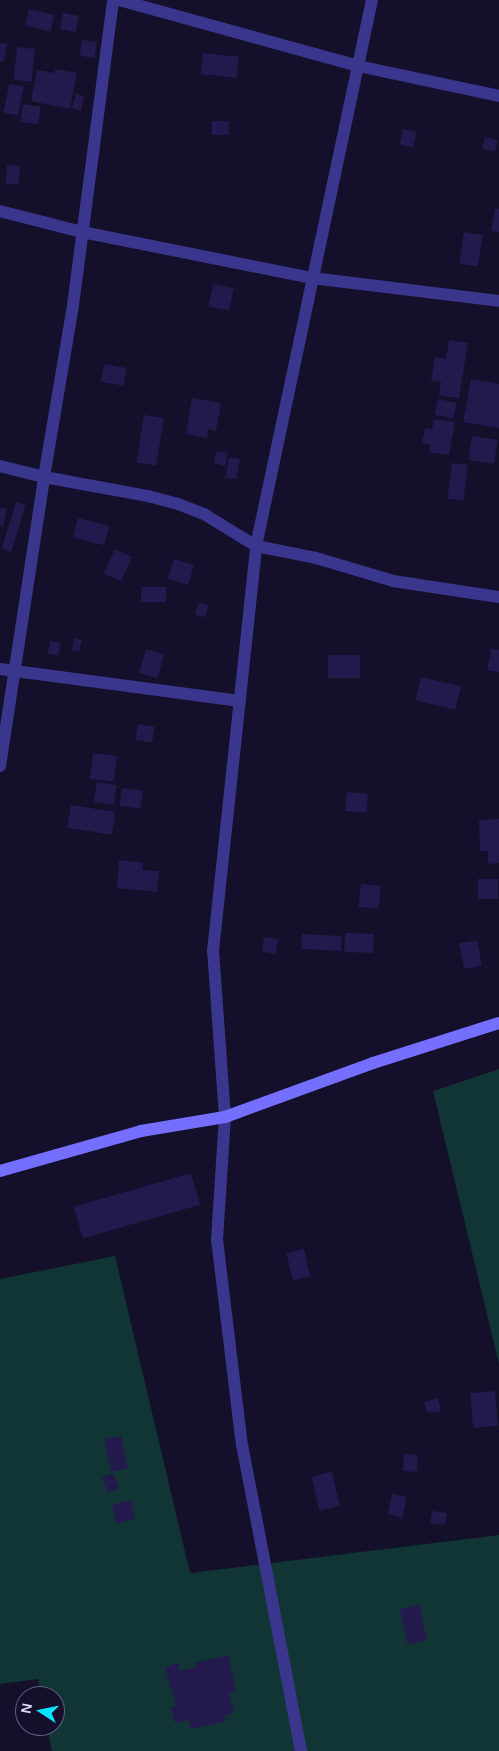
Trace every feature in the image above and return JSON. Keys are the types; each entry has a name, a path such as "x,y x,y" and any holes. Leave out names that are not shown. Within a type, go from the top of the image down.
{"street":[{"path":"0,766 44,477 73,305 113,0"},
{"path":"119,0 358,66 499,96"},
{"path":"301,1751 242,1446 217,1240 225,1117 213,951 256,546 372,0"},
{"path":"0,211 82,232 312,278 499,301"},
{"path":"0,466 44,477 148,496 178,504 204,514 256,546 316,558 393,581 499,597"},
{"path":"0,669 240,701"},
{"path":"0,1171 141,1131 225,1117 373,1063 499,1023"}],"green space":[{"path":"499,1069 499,1364 433,1091"},
{"path":"115,1256 190,1573 499,1535 499,1751 52,1751 49,1736 65,1736 65,1686 39,1686 38,1679 0,1684 0,1279"}],"building":[{"path":"29,9 54,15 51,31 25,26"},
{"path":"63,13 79,16 76,32 60,29"},
{"path":"82,40 97,42 95,58 80,56"},
{"path":"0,43 7,44 4,61 0,61"},
{"path":"17,47 35,49 31,82 14,80"},
{"path":"203,53 239,57 237,78 201,74"},
{"path":"55,69 77,73 70,109 31,101 37,70 55,73"},
{"path":"9,84 24,87 18,115 3,112"},
{"path":"76,94 84,96 81,111 72,108"},
{"path":"23,104 41,107 38,125 20,122"},
{"path":"212,121 229,121 229,135 212,135"},
{"path":"403,129 417,132 413,148 400,145"},
{"path":"485,137 498,140 495,152 482,149"},
{"path":"7,165 20,166 19,185 6,184"},
{"path":"495,208 499,209 499,232 491,231"},
{"path":"464,232 483,235 478,267 459,264"},
{"path":"213,284 234,288 229,311 209,307"},
{"path":"449,340 468,343 459,398 439,395 441,382 431,381 435,357 446,359"},
{"path":"104,364 127,368 124,386 101,382"},
{"path":"471,379 499,384 499,428 463,422"},
{"path":"192,398 221,403 216,431 208,429 207,438 186,434"},
{"path":"438,399 457,403 453,419 435,415"},
{"path":"144,415 164,418 156,466 136,462"},
{"path":"434,419 455,422 449,455 429,452 430,444 422,443 425,428 432,429"},
{"path":"472,436 498,440 494,464 468,460"},
{"path":"216,451 228,453 225,466 214,463"},
{"path":"229,457 240,459 236,480 225,478"},
{"path":"452,463 468,465 463,501 448,499"},
{"path":"16,502 26,505 11,552 2,549"},
{"path":"0,508 7,509 3,526 0,525"},
{"path":"78,518 109,526 104,545 73,537"},
{"path":"115,549 132,557 121,582 104,573"},
{"path":"174,559 194,565 188,585 168,579"},
{"path":"141,587 166,587 166,602 141,602"},
{"path":"199,602 209,605 205,617 195,614"},
{"path":"74,638 82,640 79,651 72,650"},
{"path":"50,641 61,643 59,656 48,654"},
{"path":"146,649 164,654 157,678 139,673"},
{"path":"491,649 499,650 499,672 487,670"},
{"path":"328,655 360,655 360,678 328,678"},
{"path":"421,677 461,686 456,710 416,700"},
{"path":"138,724 155,727 152,743 135,740"},
{"path":"93,753 117,756 114,782 90,779"},
{"path":"97,782 117,785 114,805 94,802"},
{"path":"122,788 143,791 140,809 119,806"},
{"path":"347,792 368,794 366,813 345,811"},
{"path":"71,805 115,812 112,835 67,828"},
{"path":"499,819 499,863 488,864 488,851 480,851 479,820"},
{"path":"119,860 143,863 142,870 159,871 157,892 117,888"},
{"path":"478,879 498,879 498,899 478,899"},
{"path":"361,884 381,886 378,909 359,907"},
{"path":"345,933 374,934 373,953 344,952"},
{"path":"302,934 342,936 341,951 301,949"},
{"path":"264,937 278,939 276,954 262,952"},
{"path":"477,940 482,966 464,969 459,943"},
{"path":"191,1173 200,1205 83,1238 74,1207"},
{"path":"304,1249 310,1276 293,1280 286,1253"},
{"path":"495,1391 498,1426 473,1428 470,1393"},
{"path":"438,1398 441,1411 427,1413 424,1402"},
{"path":"121,1436 128,1468 111,1472 104,1440"},
{"path":"404,1454 418,1455 417,1472 403,1471"},
{"path":"332,1472 340,1506 319,1511 312,1477"},
{"path":"113,1473 119,1488 108,1492 102,1477"},
{"path":"392,1494 407,1497 403,1517 388,1515"},
{"path":"130,1500 135,1518 117,1524 112,1505"},
{"path":"432,1511 447,1513 445,1525 430,1523"},
{"path":"419,1605 427,1640 408,1645 400,1609"},
{"path":"228,1655 236,1692 229,1693 234,1713 225,1716 226,1721 191,1729 189,1720 175,1723 171,1707 176,1706 165,1667 178,1663 179,1671 196,1667 195,1663"}]}
